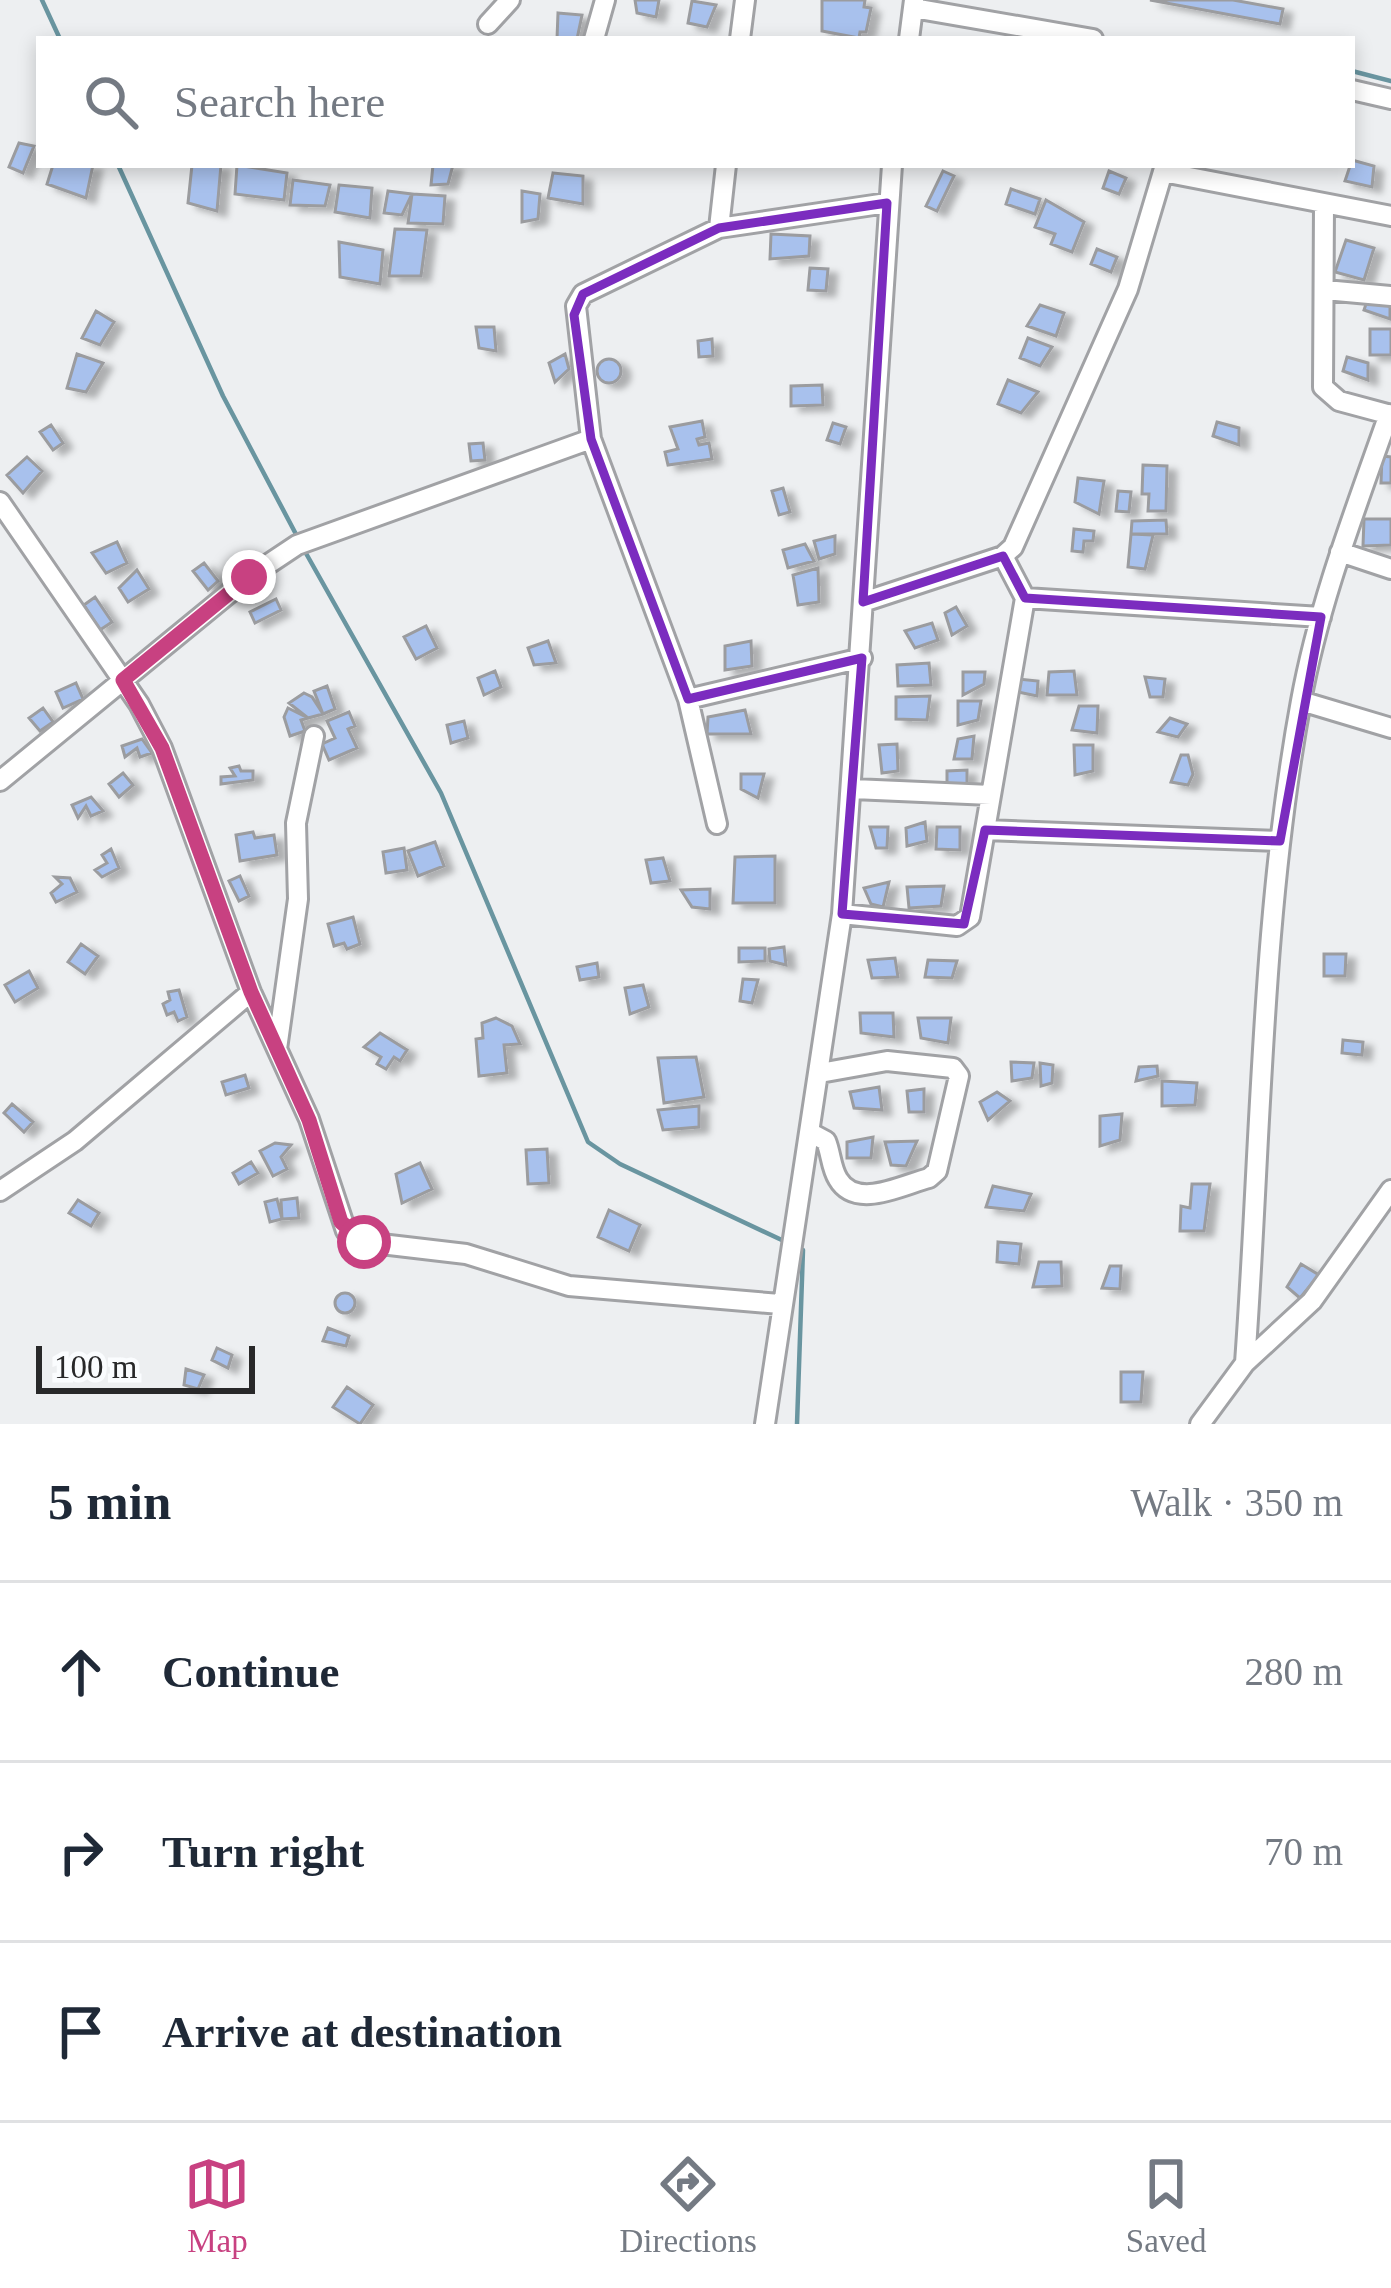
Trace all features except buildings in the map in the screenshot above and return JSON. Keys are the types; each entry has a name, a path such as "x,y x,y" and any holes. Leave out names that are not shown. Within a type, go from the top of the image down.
{"street":[{"path":"488,25 510,0"},
{"path":"595,36 605,0"},
{"path":"740,36 745,0"},
{"path":"909,36 914,4 1079,36"},
{"path":"1355,91 1391,99"},
{"path":"719,228 726,168"},
{"path":"765,1424 842,914 854,789 892,168"},
{"path":"862,602 1003,556 1020,536 1063,426 1128,289 1164,168 1324,206 1391,216"},
{"path":"717,824 688,699 591,439 574,315 583,293 719,228 887,202"},
{"path":"1245,1363 1280,841 1300,701 1340,552 1390,414 1328,397 1323,387 1324,206"},
{"path":"1325,290 1391,296"},
{"path":"0,781 297,544 591,439"},
{"path":"0,502 123,680 162,748 251,992 309,1120 341,1222 354,1238 466,1254 569,1286 780,1304"},
{"path":"1340,552 1391,568"},
{"path":"842,914 964,924 970,916 1025,598 1003,556"},
{"path":"1025,598 1321,617"},
{"path":"688,699 862,658"},
{"path":"1300,701 1391,728"},
{"path":"278,1049 298,898 296,823 314,736"},
{"path":"854,789 991,795"},
{"path":"985,830 1280,841"},
{"path":"0,1191 75,1141 251,992"},
{"path":"811,1133 826,1141 835,1176 851,1192 863,1196 929,1178 937,1171 959,1076 953,1068 887,1061 820,1073"},
{"path":"1200,1424 1245,1363 1312,1301 1391,1190"}],"highlighted area":[{"path":"887,203 863,602 1003,556 1025,598 1321,617 1280,841 985,830 964,924 842,914 862,658 688,699 591,439 574,315 583,294 719,228"}],"waterway":[{"path":"42,0 59,36"},
{"path":"1355,72 1391,81"},
{"path":"119,168 223,396 298,538"},
{"path":"303,548 441,793 588,1142 620,1164 786,1242"},
{"path":"797,1247 803,1250 797,1424"}],"route":[{"path":"249,577 123,680 162,748 251,992 309,1120 341,1222 364,1242"}]}
